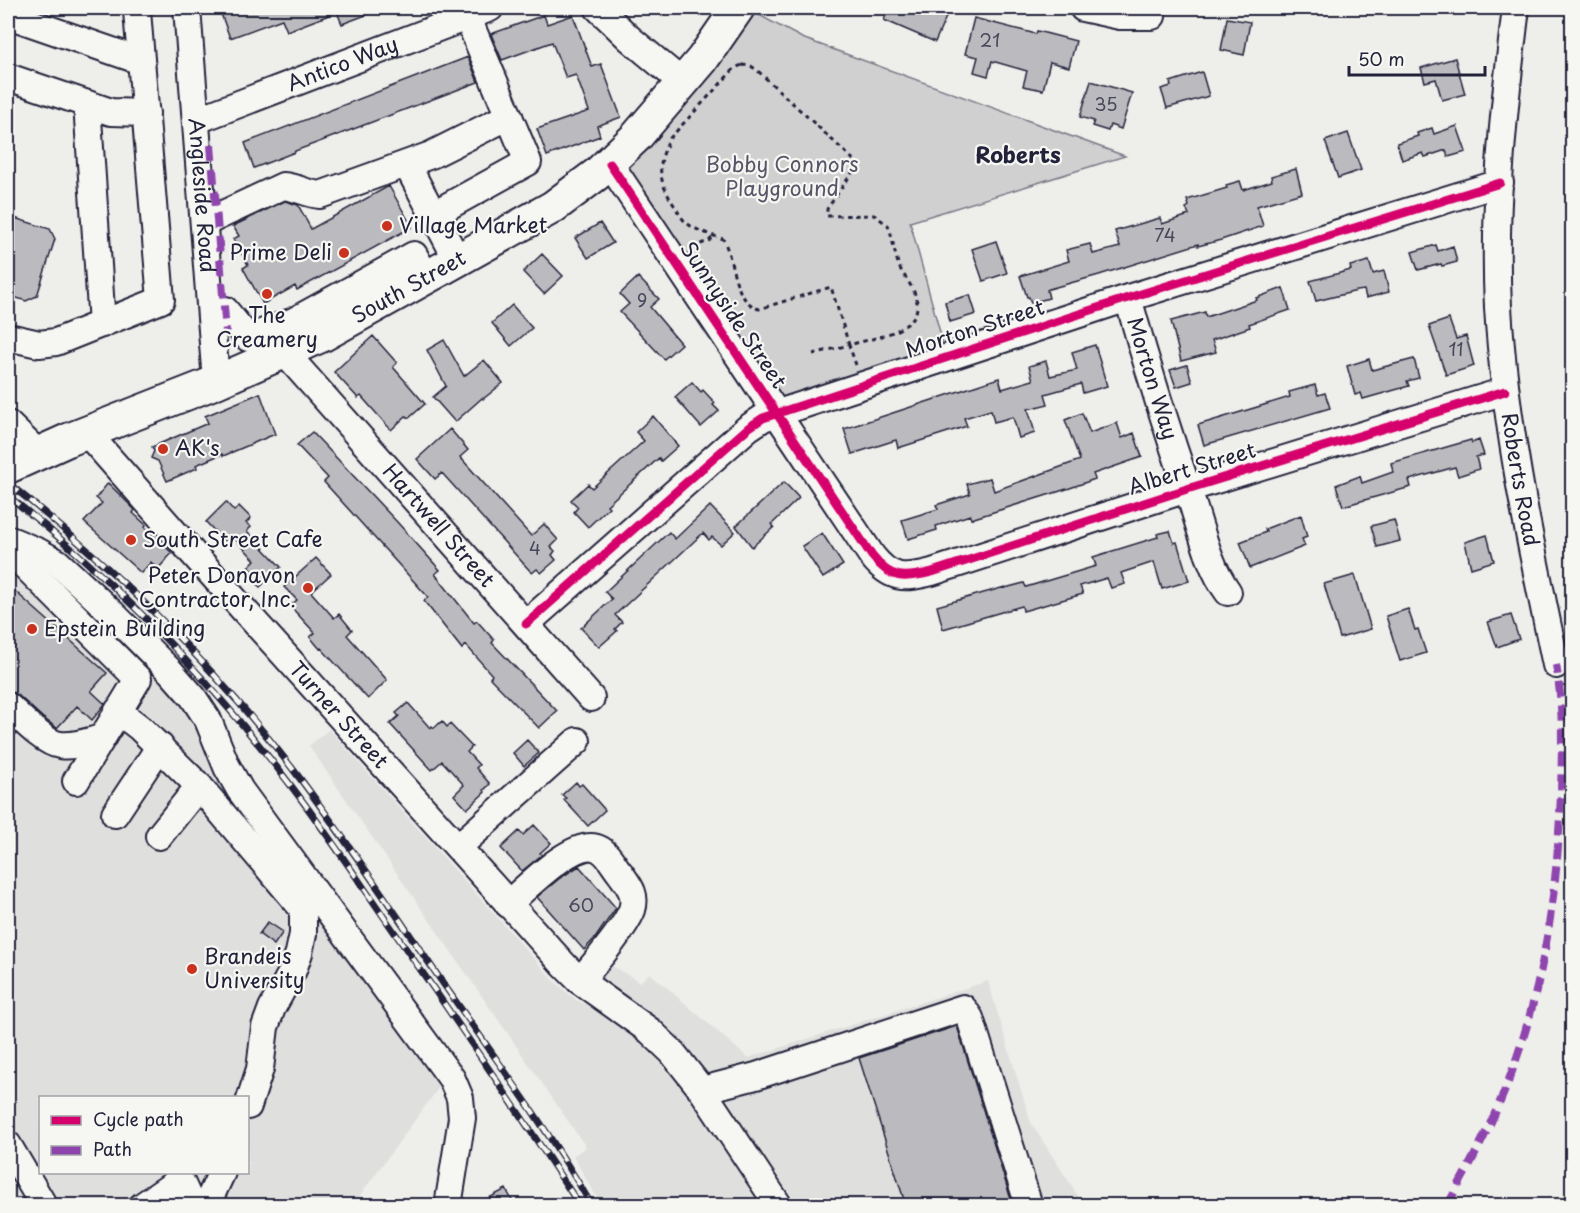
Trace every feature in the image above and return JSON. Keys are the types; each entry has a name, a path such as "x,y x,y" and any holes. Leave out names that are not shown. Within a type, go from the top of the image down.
{"main road":[{"name":"South Street","path":"8,467 216,382 295,339 426,278 553,207 610,164 636,137 702,60 738,8"}],"street":[{"path":"8,337 39,345 56,342 161,300 138,8"},
{"name":"Angleside Road","path":"187,8 216,382"},
{"path":"598,8 629,38 683,83"},
{"path":"1083,8 1120,16 1152,16"},
{"name":"Roberts Road","path":"1516,8 1509,63 1500,183 1498,306 1505,391 1523,505 1556,665"},
{"path":"434,214 528,162 509,116 475,11"},
{"name":"Antico Way","path":"197,120 475,11"},
{"path":"8,15 141,61"},
{"path":"8,77 111,112 146,113"},
{"path":"87,104 102,324"},
{"path":"204,223 283,186 293,187 310,195 320,195 407,165 509,116"},
{"name":"Sunnyside Street","path":"610,164 872,556 891,573"},
{"path":"407,165 458,261"},
{"name":"Morton Street","path":"526,624 758,421 1128,298 1500,183"},
{"name":"Morton Way","path":"1128,298 1168,434 1210,555 1222,584 1228,592"},
{"path":"211,311 225,310 248,338 295,339"},
{"name":"Hartwell Street","path":"295,339 526,624 591,698"},
{"name":"Albert Street","path":"891,573 910,577 932,572 1187,489 1505,391"},
{"path":"8,424 39,454"},
{"name":"Turner Street","path":"87,433 508,904 587,986 656,1036 681,1061 779,1206"},
{"path":"8,539 57,562 111,612 193,697 208,720 227,767 240,790 452,1079 460,1098 462,1118 448,1206"},
{"path":"8,549 138,679 76,781"},
{"path":"8,706 48,741 59,746 102,738"},
{"path":"118,711 160,746 199,786 304,910"},
{"path":"458,847 577,741"},
{"path":"115,814 160,746"},
{"path":"159,836 199,786"},
{"path":"508,904 568,853 587,847 602,850 631,888 634,899 629,917 587,986"},
{"path":"249,1103 255,1086 254,1059 272,1008 293,970 299,953 304,910 301,871"},
{"path":"702,1090 756,1076 963,1008 970,1018 1029,1206"},
{"path":"8,1145 44,1206"},
{"path":"206,1206 222,1174"},
{"path":"142,1206 177,1182 181,1182 192,1206"}],"path":[{"path":"813,354 849,345 898,332 909,323 917,304 911,286 899,266 888,225 874,215 827,216 826,209 858,164 751,66 742,66 735,68 670,138 660,165 663,185 684,222 723,239 742,298 751,306 759,309 831,287 849,345 857,370"},
{"path":"684,250 709,241 714,236"}],"shaded area":[{"name":"Brandeis University","path":"8,539 57,562 218,743 453,1068 353,1205 8,1205"},
{"path":"329,729 555,982 576,1000 587,1005 602,975 612,966 640,982 650,973 748,1058 988,981 1031,1123 1084,1205 601,1205 573,1156 586,1147 309,746"}],"green space":[{"name":"Bobby Connors Playground","path":"746,8 802,38 1125,156 910,222 947,358 778,413 616,157"}],"building":[{"path":"231,8 382,9 342,24 337,12 287,31 282,19 230,38 220,11"},
{"path":"889,8 950,8 935,42 884,20"},
{"path":"544,15 547,24 573,15 592,67 601,64 621,117 597,126 600,136 547,156 537,129 589,111 576,75 566,78 552,42 502,60 491,34"},
{"path":"974,18 1036,34 1037,31 1076,41 1069,67 1050,62 1043,90 1023,86 1027,71 992,61 988,76 974,72 978,57 965,54"},
{"path":"1227,18 1250,22 1244,55 1221,50"},
{"path":"468,57 478,82 254,168 245,143"},
{"path":"1455,58 1465,94 1442,100 1436,79 1425,82 1421,68"},
{"path":"1202,72 1209,96 1167,108 1161,89 1171,86 1170,82"},
{"path":"1091,81 1132,93 1121,129 1110,125 1108,131 1092,126 1094,121 1080,117"},
{"path":"1457,126 1466,152 1448,157 1446,150 1425,157 1423,153 1402,160 1397,143 1418,136 1417,133 1432,128 1434,134"},
{"path":"1348,133 1361,170 1338,178 1325,141"},
{"path":"1296,169 1302,193 1257,206 1263,226 1049,289 1047,290 1049,298 1031,303 1027,297 1020,276 1069,261 1066,250 1090,244 1093,254 1120,247 1115,231 1160,218 1162,224 1189,215 1186,208 1189,206 1187,200 1227,188 1226,185 1240,181 1243,190 1272,181 1271,176"},
{"path":"389,186 412,227 297,290 295,286 263,304 243,268 248,265 233,239 239,236 233,226 285,201 298,205 311,229"},
{"path":"8,216 50,229 55,239 37,296 26,301 8,295"},
{"path":"600,223 613,243 588,258 575,238"},
{"path":"996,241 1007,273 983,281 972,249"},
{"path":"1436,245 1438,251 1453,246 1457,262 1418,270 1412,252"},
{"path":"542,254 563,276 544,294 523,272"},
{"path":"1369,261 1373,274 1384,271 1389,292 1366,298 1364,290 1316,301 1310,281 1351,270 1350,266"},
{"path":"638,277 659,299 650,307 681,344 664,359 620,312 629,304 620,294"},
{"path":"1283,288 1290,310 1212,340 1216,352 1181,361 1171,321 1205,312 1206,317 1257,300 1256,298"},
{"path":"970,295 976,314 950,322 945,302"},
{"path":"512,305 532,328 511,346 492,323"},
{"path":"1449,319 1456,339 1466,336 1474,366 1446,375 1429,326"},
{"path":"373,336 397,363 393,367 425,404 409,418 406,416 391,430 361,396 358,398 334,372"},
{"path":"444,340 464,376 484,360 503,383 455,422 433,397 446,386 427,350"},
{"path":"1095,345 1107,386 1083,393 1081,384 1045,394 1048,404 1028,409 1035,433 1019,438 1013,417 994,422 991,410 964,418 967,426 898,448 896,440 852,454 844,429 999,378 1002,389 1033,380 1029,366 1046,361 1050,376 1077,370 1072,352"},
{"path":"1369,359 1372,370 1414,359 1419,378 1407,381 1409,386 1363,399 1361,393 1355,395 1347,366"},
{"path":"1187,365 1192,382 1176,387 1170,370"},
{"path":"692,382 701,392 703,390 719,411 701,427 675,397"},
{"path":"1315,385 1318,395 1325,393 1330,408 1204,445 1198,425 1290,397 1289,392"},
{"path":"260,393 275,434 196,465 197,468 167,481 158,461 151,458 154,451 152,447 208,423 205,416"},
{"path":"1082,413 1090,433 1117,423 1122,438 1134,433 1142,457 1093,474 1095,479 1070,488 971,519 970,515 936,526 937,530 908,539 902,520 938,509 936,505 970,494 967,484 990,478 994,491 1080,460 1065,420"},
{"path":"653,416 678,446 661,461 659,458 607,505 609,507 588,527 574,512 578,507 571,500 588,484 592,488 644,441 636,432"},
{"path":"450,429 468,450 460,457 531,536 544,524 558,540 551,547 555,551 552,555 556,560 541,573 537,569 532,573 442,473 435,479 417,459"},
{"path":"312,432 440,570 435,574 474,623 477,621 494,640 492,643 557,711 539,728 490,678 492,675 466,645 462,649 424,601 428,597 324,482 328,478 297,445"},
{"path":"1471,440 1472,443 1479,440 1484,455 1476,457 1479,469 1458,476 1455,467 1409,480 1411,487 1343,506 1336,485 1360,476 1362,483 1393,472 1391,463"},
{"path":"784,482 799,498 772,524 774,527 752,547 736,526"},
{"name":"South Street Cafe","path":"108,483 135,510 133,513 146,525 145,527 172,553 158,569 151,562 141,573 84,522 102,503 96,498"},
{"path":"226,502 234,511 239,506 251,518 246,523 251,527 247,531 281,567 260,587 248,575 253,571 248,567 255,560 231,535 224,541 206,522"},
{"path":"710,506 735,532 721,545 712,537 709,540 703,533 615,615 622,622 615,629 617,631 599,647 581,628 612,599 605,592 669,532 675,539"},
{"path":"1301,515 1307,537 1302,539 1305,546 1250,568 1240,542"},
{"path":"1394,520 1400,541 1377,547 1371,526"},
{"path":"1170,531 1174,543 1177,542 1189,581 1162,589 1154,562 1121,573 1125,584 1111,588 1107,578 1080,586 1083,594 1023,611 1022,606 943,629 937,606 1005,587 1024,583 1026,587 1096,566 1093,557 1158,537 1157,534"},
{"path":"822,533 843,565 823,578 802,546"},
{"path":"1487,535 1494,561 1471,568 1465,542"},
{"path":"316,558 331,574 311,592 334,618 339,614 352,630 347,635 387,680 368,699 320,649 310,637 315,633 290,606 297,600 284,587"},
{"path":"1355,575 1371,629 1340,638 1324,584"},
{"name":"Epstein Building","path":"8,585 107,673 91,691 105,704 92,720 77,706 57,728 18,695 8,690"},
{"path":"1408,609 1426,653 1400,661 1386,616"},
{"path":"1511,615 1519,639 1497,647 1488,622"},
{"path":"408,703 430,728 432,726 434,728 442,721 447,727 450,724 472,747 467,752 479,765 476,768 490,784 467,809 454,795 464,785 442,761 432,770 390,724 399,716 396,713"},
{"path":"527,740 539,753 524,766 513,753"},
{"path":"576,782 579,786 582,784 605,810 588,826 562,795"},
{"path":"534,825 551,843 540,853 542,855 522,871 501,848 519,831 523,835"},
{"path":"579,866 616,908 584,950 537,897"},
{"path":"268,922 283,932 274,945 259,934"},
{"path":"957,1026 1013,1206 906,1206 859,1058"},
{"path":"506,1189 515,1206 474,1206"}],"railway":[{"path":"8,483 85,548 159,617 261,728 367,873 538,1119 592,1206"},
{"path":"8,496 83,559 154,626 220,698 251,736 298,795 344,859 580,1206"}],"marked path":[{"path":"211,145 226,332"},
{"path":"1447,1206 1486,1133 1503,1095 1527,1025 1543,960 1557,859 1561,792 1561,713 1556,665"}],"cycle path":[{"path":"610,164 872,556 885,570 899,576 932,572 1187,489 1505,391"},
{"path":"526,624 748,428 763,418 1128,298 1500,183"}],"place":[{"name":"Village Market","path":"387,226"},
{"name":"Prime Deli","path":"344,253"},
{"name":"The Creamery","path":"267,294"},
{"name":"AK's","path":"163,449"},
{"name":"South Street Cafe","path":"131,540"},
{"name":"Peter Donavon Contractor, Inc.","path":"308,588"},
{"name":"Epstein Building","path":"32,629"},
{"name":"Brandeis University","path":"192,969"}],"district":[{"name":"Roberts","path":"1018,155"}]}
